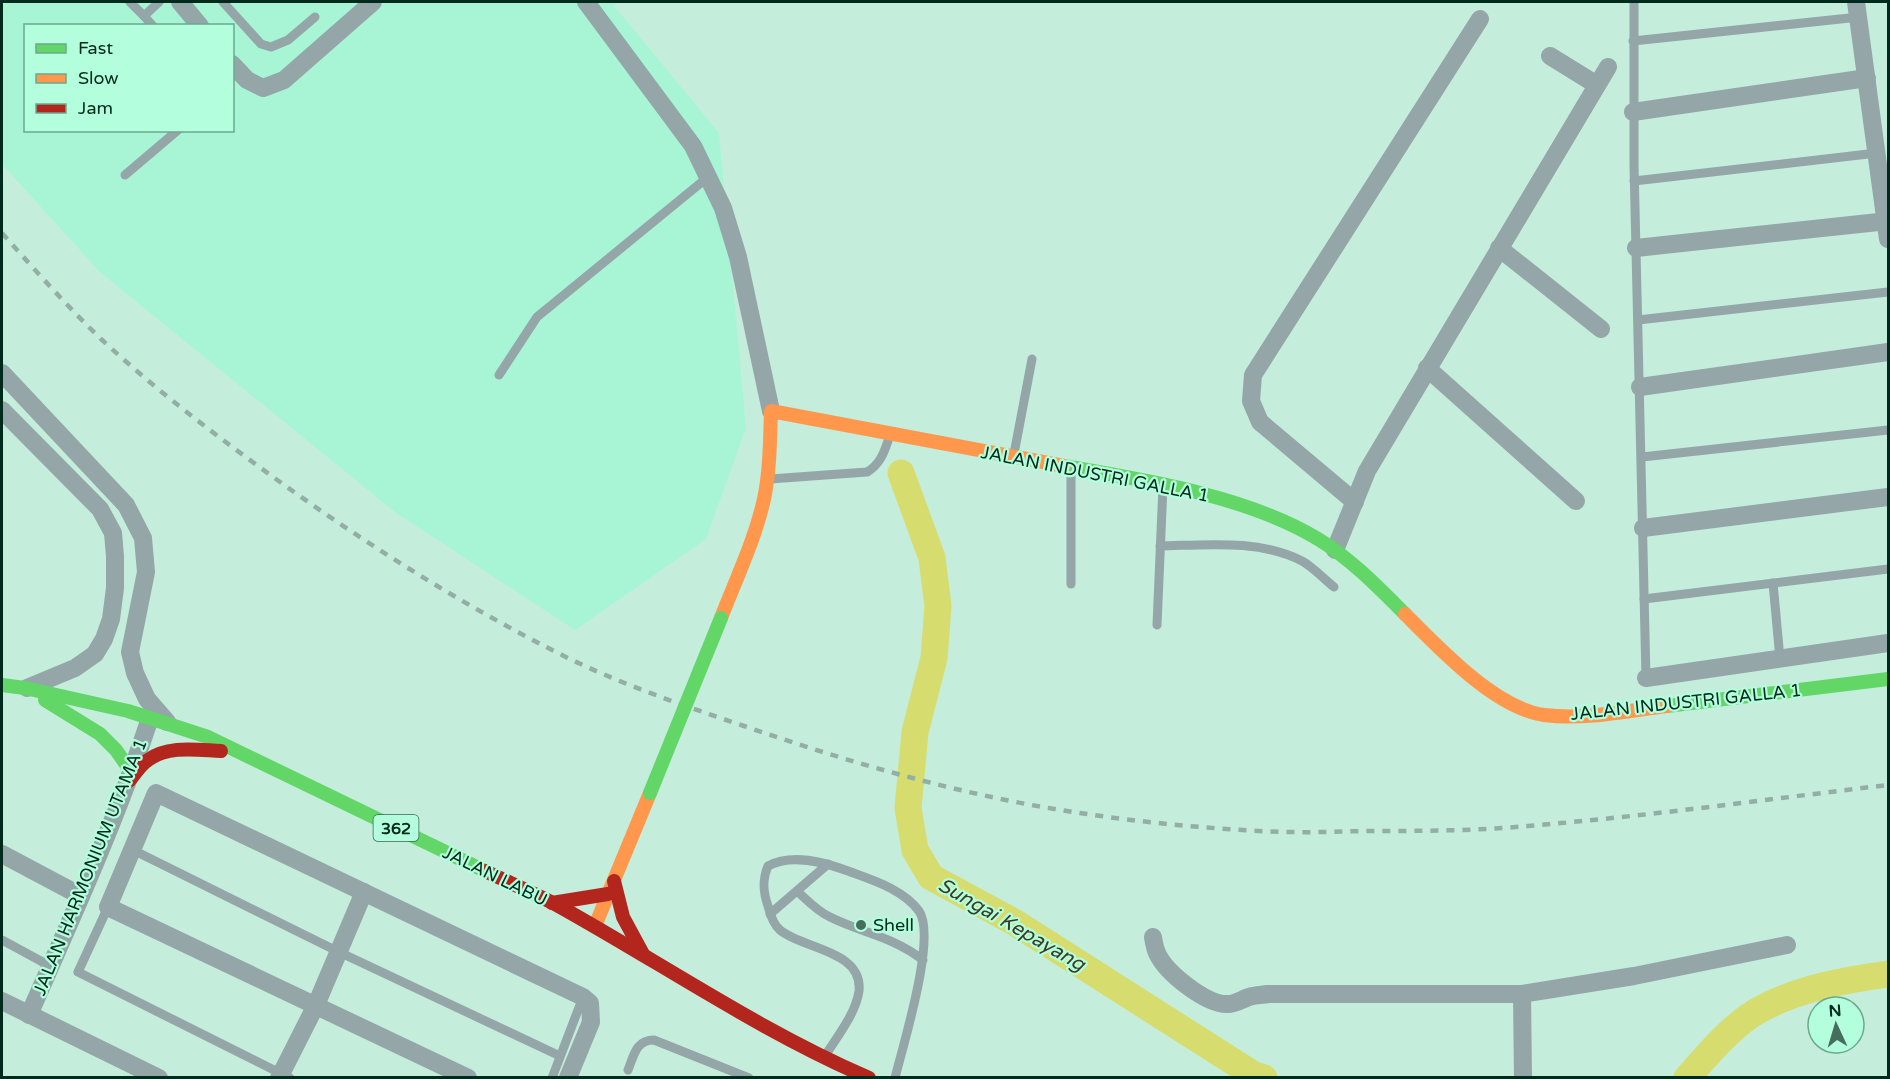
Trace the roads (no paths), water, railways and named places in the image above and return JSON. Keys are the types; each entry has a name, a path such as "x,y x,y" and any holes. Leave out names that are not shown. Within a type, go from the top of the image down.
{"main road":[{"name":"JALAN INDUSTRI GALLA 1","path":"771,411 890,435 1163,484 1257,510 1292,524 1335,550 1376,585 1464,670 1493,693 1534,713 1583,716 1888,679"},
{"path":"595,926 754,533 767,479 771,411"},
{"name":"JALAN LABU","path":"2,685 118,708 207,736 552,903 595,926 748,1020 824,1058 838,1069 869,1077"},
{"path":"25,688 100,734 116,750 130,777 149,759 165,753 184,750 241,752"},
{"path":"614,881 623,917 644,956"},
{"path":"552,903 608,894"}],"street":[{"path":"180,2 198,24"},
{"path":"234,66 246,80 263,88 284,80 373,2"},
{"path":"586,2 693,146 723,208 738,257 771,411"},
{"path":"1636,248 1888,228 1858,9"},
{"path":"1354,502 1260,422 1251,401 1253,375 1480,19"},
{"path":"1550,56 1597,85"},
{"path":"1335,550 1367,471 1608,67"},
{"path":"1633,112 1867,78"},
{"path":"1499,248 1601,329"},
{"path":"1640,387 1888,352"},
{"path":"1427,368 1576,501"},
{"path":"2,373 126,505 143,538 146,572 130,652 135,673 147,699 169,724"},
{"path":"2,410 100,509 113,532 115,556 115,588 111,619 104,639 95,654 75,668 25,688"},
{"path":"1643,528 1888,497"},
{"path":"1646,678 1888,643"},
{"name":"JALAN HARMONIUM UTAMA 1","path":"29,1015 130,777 150,718"},
{"path":"468,1077 108,907 156,793 583,997 590,1003 591,1023 568,1077"},
{"path":"2,854 81,896"},
{"path":"283,1076 364,892"},
{"path":"1153,937 1158,956 1164,964 1200,996 1220,1004 1235,1003 1252,996 1268,994 1522,994 1634,976 1787,945"},
{"path":"1522,994 1524,1071"},
{"path":"2,1001 159,1077"}],"lane":[{"path":"130,2 151,24"},
{"path":"144,16 159,2"},
{"path":"223,2 261,44 271,47 288,40 315,17"},
{"path":"1634,2 1634,182 1646,678"},
{"path":"1633,41 1858,9"},
{"path":"125,175 176,132"},
{"path":"1634,182 1877,153"},
{"path":"499,375 537,317 708,177"},
{"path":"1638,320 1888,292"},
{"path":"1013,457 1032,359"},
{"path":"1642,457 1888,430"},
{"path":"767,479 867,472 876,467 886,449 890,435"},
{"path":"1071,466 1071,584"},
{"path":"1157,625 1163,484"},
{"path":"1160,546 1215,545 1270,549 1304,562 1334,587"},
{"path":"1644,599 1888,569"},
{"path":"1773,583 1780,659"},
{"path":"133,850 339,952 560,1056"},
{"path":"824,1058 856,1001 859,990 858,978 852,967 842,958 790,937 778,929 764,895 764,877 768,866 779,860 828,864 883,884 920,912 924,926 923,960 895,1077"},
{"path":"770,914 828,864"},
{"path":"797,891 828,917 908,948 923,960"},
{"path":"108,907 78,972 283,1076"},
{"path":"2,940 51,966"},
{"path":"552,1077 583,997"},
{"path":"628,1070 638,1045 643,1041 654,1040 749,1077"}],"waterway":[{"name":"Sungai Kepayang","path":"901,473 932,558 938,606 934,658 915,732 908,808 915,850 931,877 1014,922 1254,1075 1264,1078"},
{"name":"Sungai Kepayang","path":"1687,1078 1731,1031 1761,1009 1807,990 1888,974"}],"railway":[{"path":"2,233 101,339 168,397 287,487 425,579 533,640 613,678 722,718 873,767 961,790 1049,808 1176,825 1285,832 1508,828 1888,785"}],"place":[{"name":"Shell","path":"861,925"}]}
